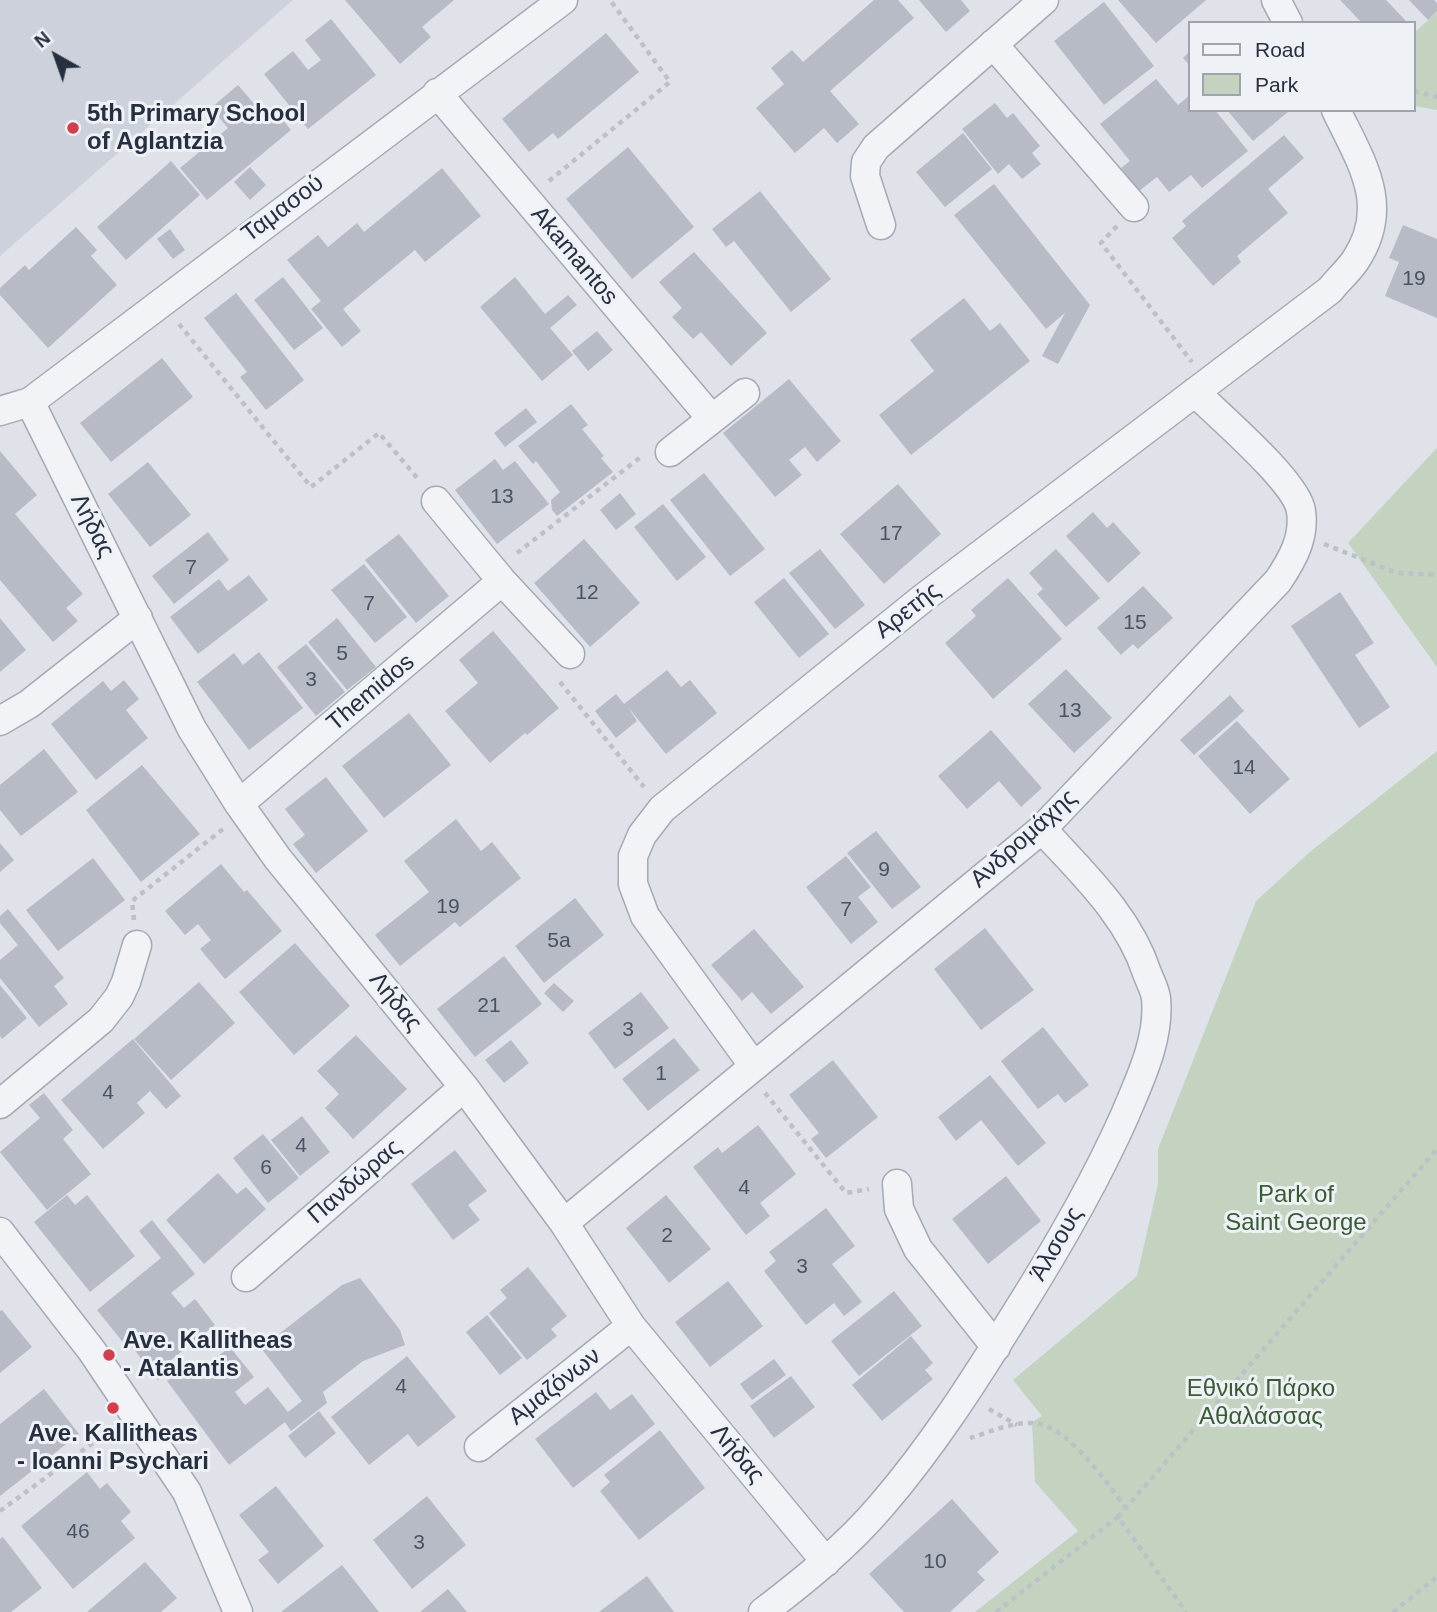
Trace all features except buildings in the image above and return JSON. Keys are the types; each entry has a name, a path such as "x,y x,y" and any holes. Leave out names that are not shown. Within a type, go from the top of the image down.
{"street":[{"name":"Ταμασού","path":"0,411 30,402 563,0"},
{"path":"881,225 865,176 866,162 876,147 1044,0"},
{"path":"1276,0 1287,21"},
{"path":"993,44 1134,207"},
{"name":"Akamantos","path":"437,93 712,419"},
{"name":"Αρετής","path":"750,1068 645,916 633,884 633,856 642,835 662,809 922,599 1331,290 1355,260 1367,236 1373,215 1372,192 1365,170 1337,112"},
{"name":"Ανδρομάχης","path":"564,1223 1042,829 1278,581 1293,559 1301,535 1301,509 1287,483 1201,387"},
{"path":"670,452 745,393"},
{"name":"Λήδας","path":"30,402 192,729 242,808 278,859 464,1087 564,1223 631,1326 825,1562"},
{"path":"436,501 498,576 570,654"},
{"name":"Themidos","path":"242,808 498,576"},
{"path":"0,721 29,704 138,618"},
{"name":"Άλσους","path":"763,1612 825,1562 880,1508 934,1440 1063,1239 1112,1145 1145,1068 1156,998 1142,956 1117,914 1042,829"},
{"path":"0,1104 101,1020 119,997 136,945"},
{"name":"Πανδώρας","path":"246,1278 464,1087"},
{"path":"897,1184 899,1209 918,1249 996,1347"},
{"path":"0,1232 135,1412 187,1492 239,1612"},
{"name":"Αμαζόνων","path":"479,1447 631,1326"}],"path":[{"path":"527,200 670,82 610,0"},
{"path":"1416,92 1437,97"},
{"path":"1134,207 1101,243 1201,387"},
{"path":"160,302 312,487 379,433 436,501"},
{"path":"498,576 656,445 670,452"},
{"path":"1301,535 1397,573 1437,575"},
{"path":"570,654 560,682 662,809"},
{"path":"136,945 132,901 242,808"},
{"path":"750,1068 846,1193 897,1184"},
{"path":"996,1612 1118,1517 1437,1149"},
{"path":"0,1511 135,1412"},
{"path":"934,1440 965,1439 1017,1425 1040,1424 1069,1440 1126,1508"},
{"path":"1118,1517 1186,1612"},
{"path":"1393,1612 1437,1577"}],"shaded area":[{"name":"5th Primary School of Aglantzia","path":"0,0 293,0 0,256"}],"green space":[{"path":"1437,12 1437,110 1416,106 1416,31"},
{"path":"1437,448 1437,667 1348,543"},
{"name":"Εθνικό Πάρκο Αθαλάσσας","path":"1437,751 1437,1612 975,1612 1078,1531 1035,1482 1032,1422 1042,1416 1013,1380 1137,1276 1158,1184 1158,1149 1256,901 1311,851"}],"place":[{"name":"5th Primary School of Aglantzia","path":"73,128"},
{"name":"Ave. Kallitheas - Atalantis","path":"109,1355"},
{"name":"Ave. Kallitheas - Ioanni Psychari","path":"113,1408"}],"park label":[{"name":"Park of Saint George","path":"1296,1209"}]}
